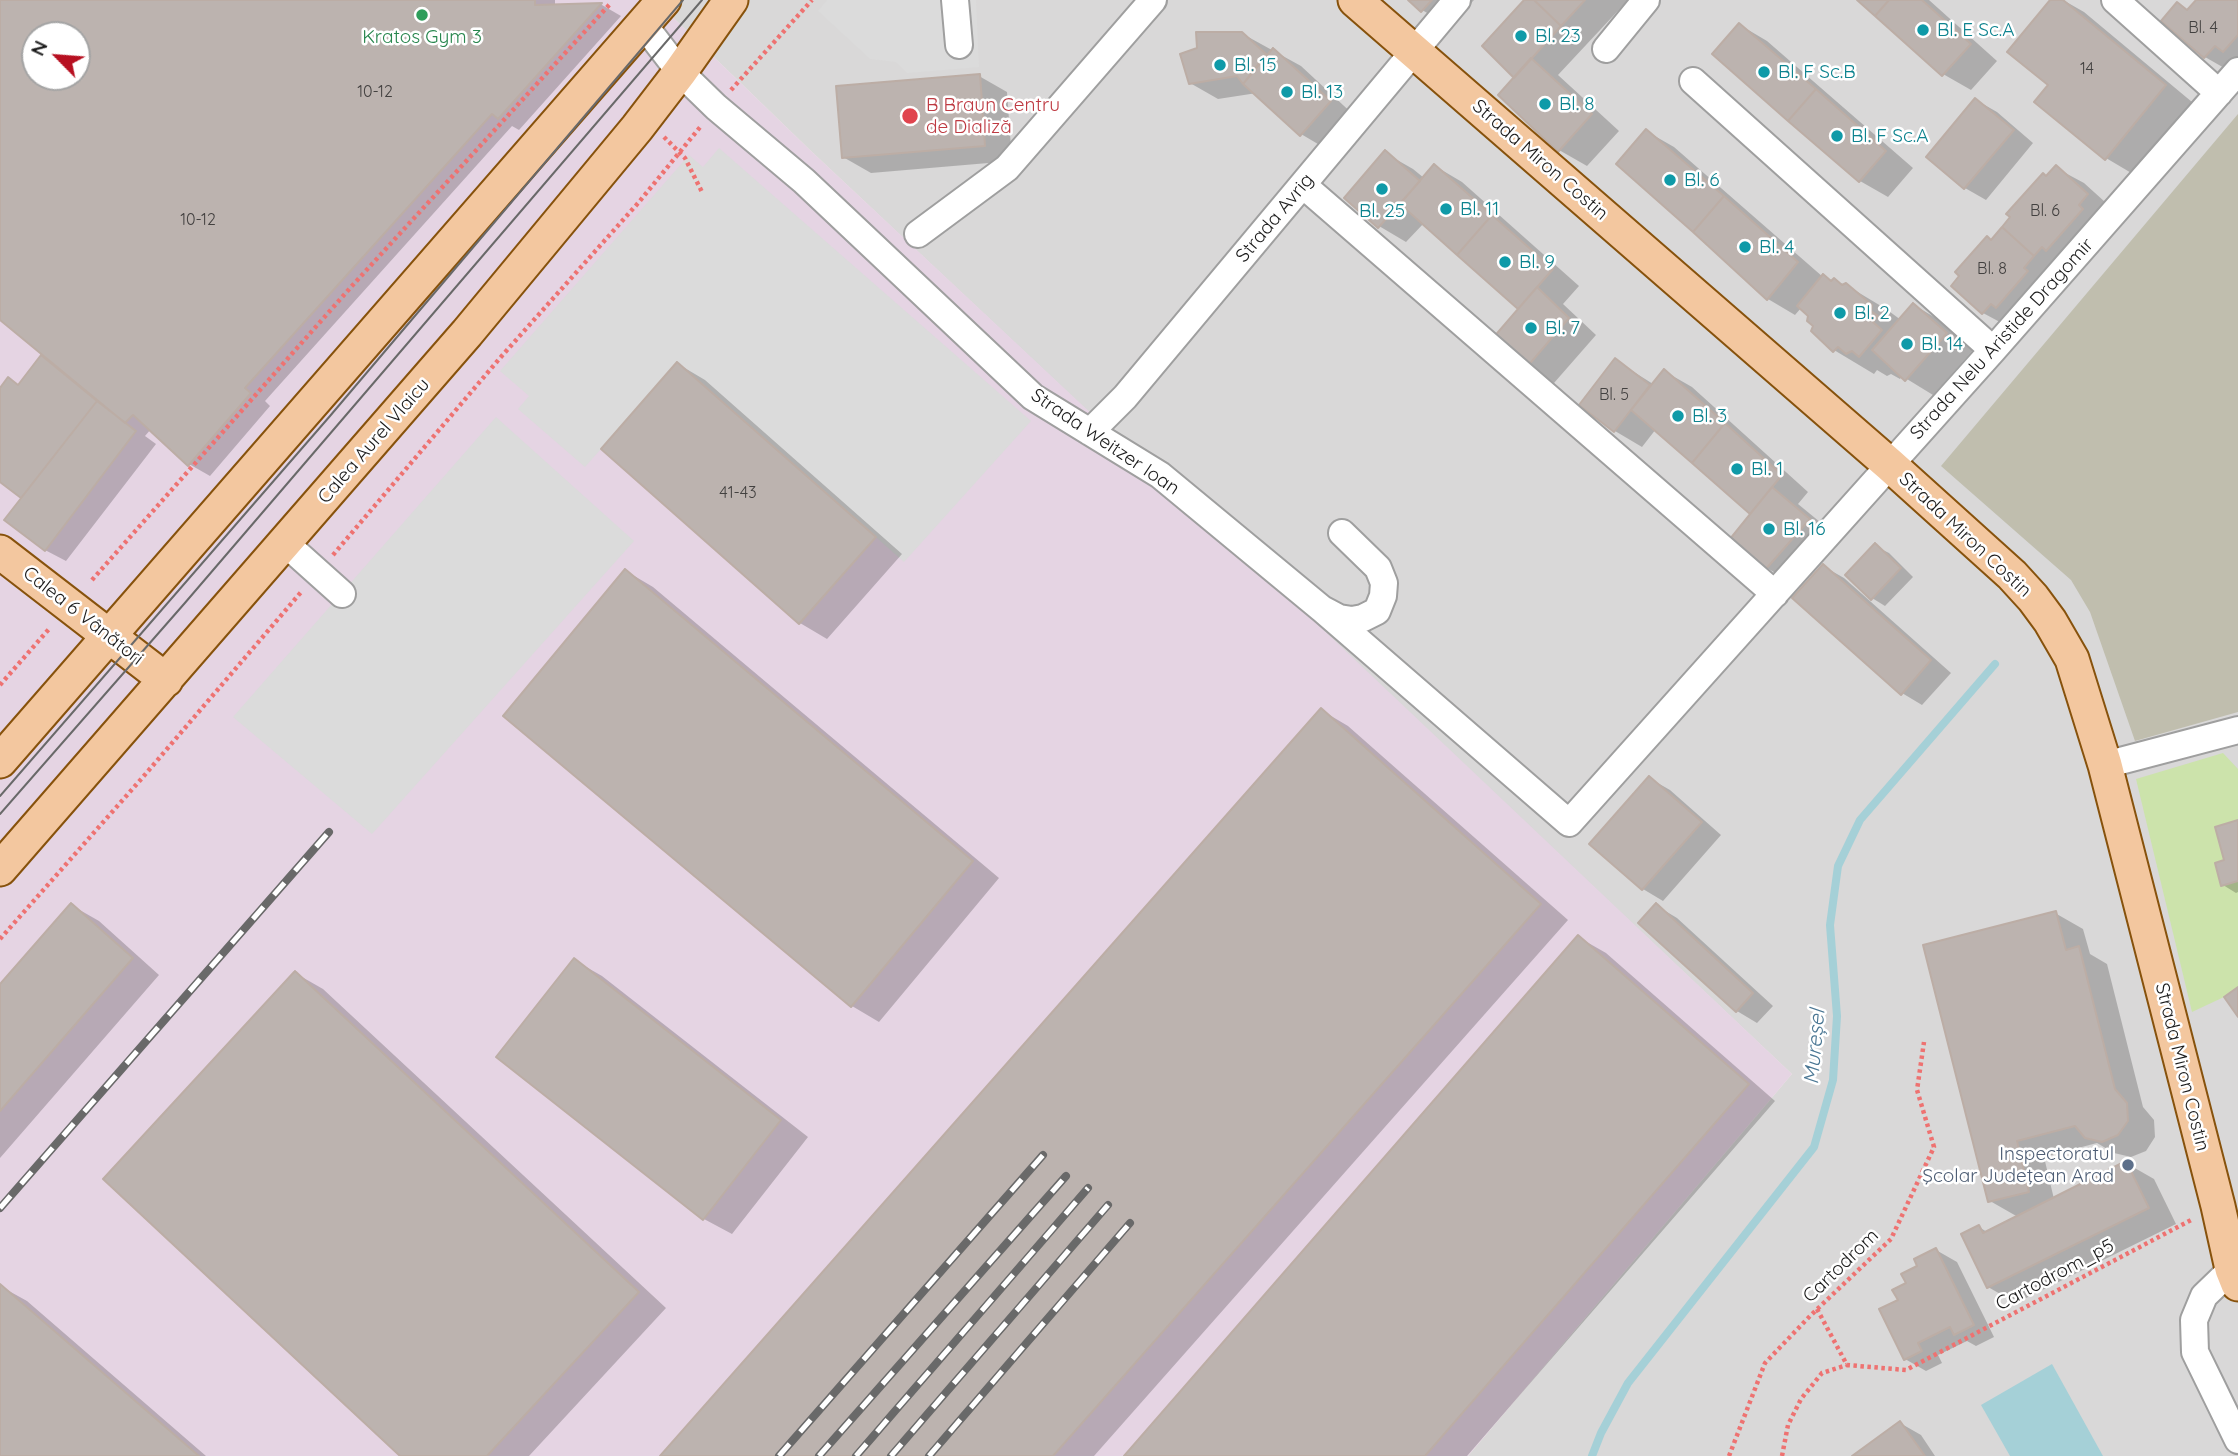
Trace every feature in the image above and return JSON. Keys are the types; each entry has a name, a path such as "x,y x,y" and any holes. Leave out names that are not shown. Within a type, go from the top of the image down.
{"main road":[{"name":"Calea Aurel Vlaicu","path":"0,869 467,333 629,138 731,0"},
{"name":"Strada Miron Costin","path":"1355,0 1890,465 2012,575 2039,605 2072,659 2105,765 2235,1276"},
{"path":"0,761 653,12"},
{"name":"Calea 6 Vânători","path":"0,551 166,680"}],"street":[{"path":"955,0 959,45"},
{"path":"918,234 1007,168 1153,0"},
{"name":"Strada Avrig","path":"1090,432 1125,397 1457,0"},
{"path":"1606,49 1646,0"},
{"path":"2115,0 2143,9 2219,93"},
{"name":"Strada Weitzer Ioan","path":"653,12 680,72 716,107 804,181 1034,397 1160,475 1322,609 1569,823"},
{"name":"Strada Nelu Aristide Dragomir","path":"1569,823 1993,350 2238,71"},
{"path":"1693,81 1993,350"},
{"path":"1303,185 1775,594"},
{"name":"Strada Weitzer Ioan","path":"1322,609 1339,618 1363,618 1377,611 1383,596 1384,583 1378,568 1342,533"},
{"path":"285,543 342,594"},
{"path":"2105,765 2238,730"},
{"path":"2235,1276 2204,1296 2194,1320 2195,1353 2238,1440"}],"path":[{"path":"0,939 144,777 500,358 639,202 716,107 812,0"},
{"path":"92,580 351,287 610,4"},
{"path":"680,152 703,194"},
{"path":"0,685 50,629"},
{"name":"Cartodrom","path":"1729,1456 1765,1363 1891,1239 1934,1147 1917,1090 1924,1042"},
{"name":"Cartodrom_p5","path":"1847,1365 1906,1370 2218,1206"},
{"path":"1782,1456 1788,1425 1801,1399 1822,1373 1847,1365 1817,1310"}],"shaded area":[{"path":"0,0 655,0 810,150 1160,475 1792,1074 1468,1456 0,1456"},
{"path":"655,0 2238,0 2238,1456 1468,1456 1792,1074 810,150"},
{"path":"827,0 976,0 979,67 907,73 896,62 870,59 818,11"},
{"path":"2238,114 2238,712 2135,741 2090,612 2071,580 1941,466"},
{"path":"719,148 1031,421 904,562 678,362 585,467 518,409 529,396 500,371 689,155 703,167"},
{"path":"496,417 634,541 372,834 233,717"}],"green space":[{"path":"2223,753 2238,769 2238,987 2224,997 2192,1012 2136,779"}],"water":[{"path":"2052,1364 2103,1456 2010,1456 1981,1405"}],"building":[{"path":"0,0 535,0 535,5 602,3 498,119 492,114 245,388 251,393 188,466 133,415 125,423 0,320"},
{"path":"1408,0 1432,0 1421,12"},
{"name":"Bl. 23","path":"1524,0 1534,0 1561,26 1514,78 1482,46"},
{"path":"1534,0 1585,0 1561,26"},
{"path":"1857,0 1889,0 1875,16"},
{"name":"Bl. E Sc.A","path":"1889,0 1922,0 1971,44 1942,76 1875,16"},
{"path":"2050,0 2063,0 2166,85 2105,160 2034,102 2048,85 2007,52"},
{"name":"Bl. 4","path":"2196,0 2238,0 2238,35 2223,52 2215,46 2204,58 2161,21 2177,2 2187,10"},
{"name":"Bl. F Sc.B","path":"1739,23 1816,89 1788,121 1712,54"},
{"name":"Bl. 15","path":"1196,32 1242,32 1266,54 1243,84 1237,76 1189,84 1180,54 1197,48"},
{"name":"Bl. 13","path":"1273,48 1331,101 1300,136 1243,84"},
{"name":"Bl. 8","path":"1531,58 1592,114 1558,152 1498,95"},
{"name":"B Braun Centru de Dializă","path":"980,74 985,146 842,158 836,86"},
{"name":"Bl. F Sc.A","path":"1816,89 1886,151 1859,182 1788,121"},
{"path":"1975,98 2014,130 1964,189 1926,157"},
{"name":"Bl. 6","path":"1646,129 1724,196 1693,232 1616,164"},
{"name":"Bl. 25","path":"1385,150 1420,181 1378,228 1344,198"},
{"name":"Bl. 11","path":"1434,164 1492,215 1457,255 1400,204"},
{"name":"Bl. 6","path":"2056,165 2088,194 2079,205 2083,209 2046,251 2042,247 2034,256 2002,227 2010,217 2006,214 2043,173 2046,176"},
{"name":"Bl. 4","path":"1724,196 1798,262 1767,300 1693,232"},
{"name":"Bl. 9","path":"1492,215 1553,269 1518,309 1457,255"},
{"name":"Bl. 8","path":"2002,227 2034,256 2024,268 2028,271 1996,308 1991,304 1982,314 1951,286 1959,276 1955,272 1987,236 1991,240"},
{"name":"Bl. 2","path":"1823,274 1831,281 1834,278 1842,285 1846,283 1872,305 1871,311 1878,316 1873,322 1882,330 1859,357 1852,351 1846,354 1838,347 1833,352 1811,331 1813,326 1807,321 1808,316 1797,306"},
{"name":"Bl. 7","path":"1537,287 1569,318 1526,368 1493,338"},
{"name":"Bl. 14","path":"1913,303 1947,333 1905,381 1872,350"},
{"path":"41,355 97,401 21,498 0,482 0,388 8,377 18,385"},
{"name":"Bl. 5","path":"1615,358 1650,385 1614,432 1579,405"},
{"path":"677,362 876,537 799,624 601,449"},
{"name":"Bl. 3","path":"1664,369 1725,423 1692,463 1631,410"},
{"path":"97,401 136,431 45,551 4,520"},
{"name":"Bl. 1","path":"1725,423 1782,475 1750,514 1692,463"},
{"name":"Bl. 16","path":"1772,487 1810,519 1765,570 1730,539"},
{"path":"1875,543 1901,568 1871,600 1845,575"},
{"path":"1823,564 1931,660 1901,695 1792,598"},
{"path":"625,569 973,861 851,1007 503,716"},
{"path":"1321,708 1541,904 1053,1456 660,1456"},
{"path":"1649,776 1702,822 1642,890 1589,844"},
{"path":"2238,820 2238,881 2221,886 2215,863 2224,860 2215,827"},
{"path":"71,903 133,958 0,1111 0,984"},
{"path":"1656,903 1753,993 1736,1012 1638,923"},
{"path":"2056,911 2066,950 2079,946 2115,1089 2127,1103 2128,1121 2118,1135 2102,1142 2085,1138 2075,1126 2017,1141 2029,1192 1988,1202 1923,945"},
{"path":"1578,935 1749,1084 1425,1456 1124,1456"},
{"path":"574,958 781,1120 703,1220 496,1057"},
{"path":"295,971 639,1292 487,1456 400,1456 103,1179"},
{"path":"2238,987 2238,1017 2224,997"},
{"path":"2126,1161 2149,1208 1987,1288 1961,1234 1979,1225 1983,1233"},
{"path":"1936,1248 1974,1325 1954,1335 1950,1327 1918,1343 1922,1351 1904,1360 1879,1309 1898,1300 1892,1290 1906,1283 1901,1274 1917,1266 1914,1259"},
{"path":"0,1284 199,1456 0,1456"},
{"path":"1900,1421 1925,1456 1852,1456"}],"waterway":[{"name":"Mureșel","path":"1592,1456 1601,1433 1628,1383 1814,1147 1833,1080 1837,1016 1830,925 1838,866 1860,820 1995,664"}],"tram line":[{"path":"0,796 330,416 683,0"},
{"path":"0,814 184,604 702,0"}],"railway":[{"path":"0,1208 329,832"},
{"path":"779,1456 1043,1155"},
{"path":"819,1456 1066,1176"},
{"path":"856,1456 1088,1188"},
{"path":"891,1456 1108,1205"},
{"path":"929,1456 1130,1223"}],"place":[{"name":"Kratos Gym 3","path":"422,15"},
{"name":"Bl. E Sc.A","path":"1923,30"},
{"name":"Bl. 23","path":"1521,36"},
{"name":"Bl. 15","path":"1220,65"},
{"name":"Bl. F Sc.B","path":"1764,72"},
{"name":"Bl. 13","path":"1287,92"},
{"name":"Bl. 8","path":"1545,104"},
{"name":"B Braun Centru de Dializă","path":"910,116"},
{"name":"Bl. F Sc.A","path":"1837,136"},
{"name":"Bl. 6","path":"1670,180"},
{"name":"Bl. 25","path":"1382,189"},
{"name":"Bl. 11","path":"1446,209"},
{"name":"Bl. 4","path":"1745,247"},
{"name":"Bl. 9","path":"1505,262"},
{"name":"Bl. 2","path":"1840,313"},
{"name":"Bl. 7","path":"1531,328"},
{"name":"Bl. 14","path":"1907,344"},
{"name":"Bl. 3","path":"1678,416"},
{"name":"Bl. 1","path":"1737,469"},
{"name":"Bl. 16","path":"1769,529"},
{"name":"Inspectoratul Şcolar Judeţean Arad","path":"2128,1165"}]}
